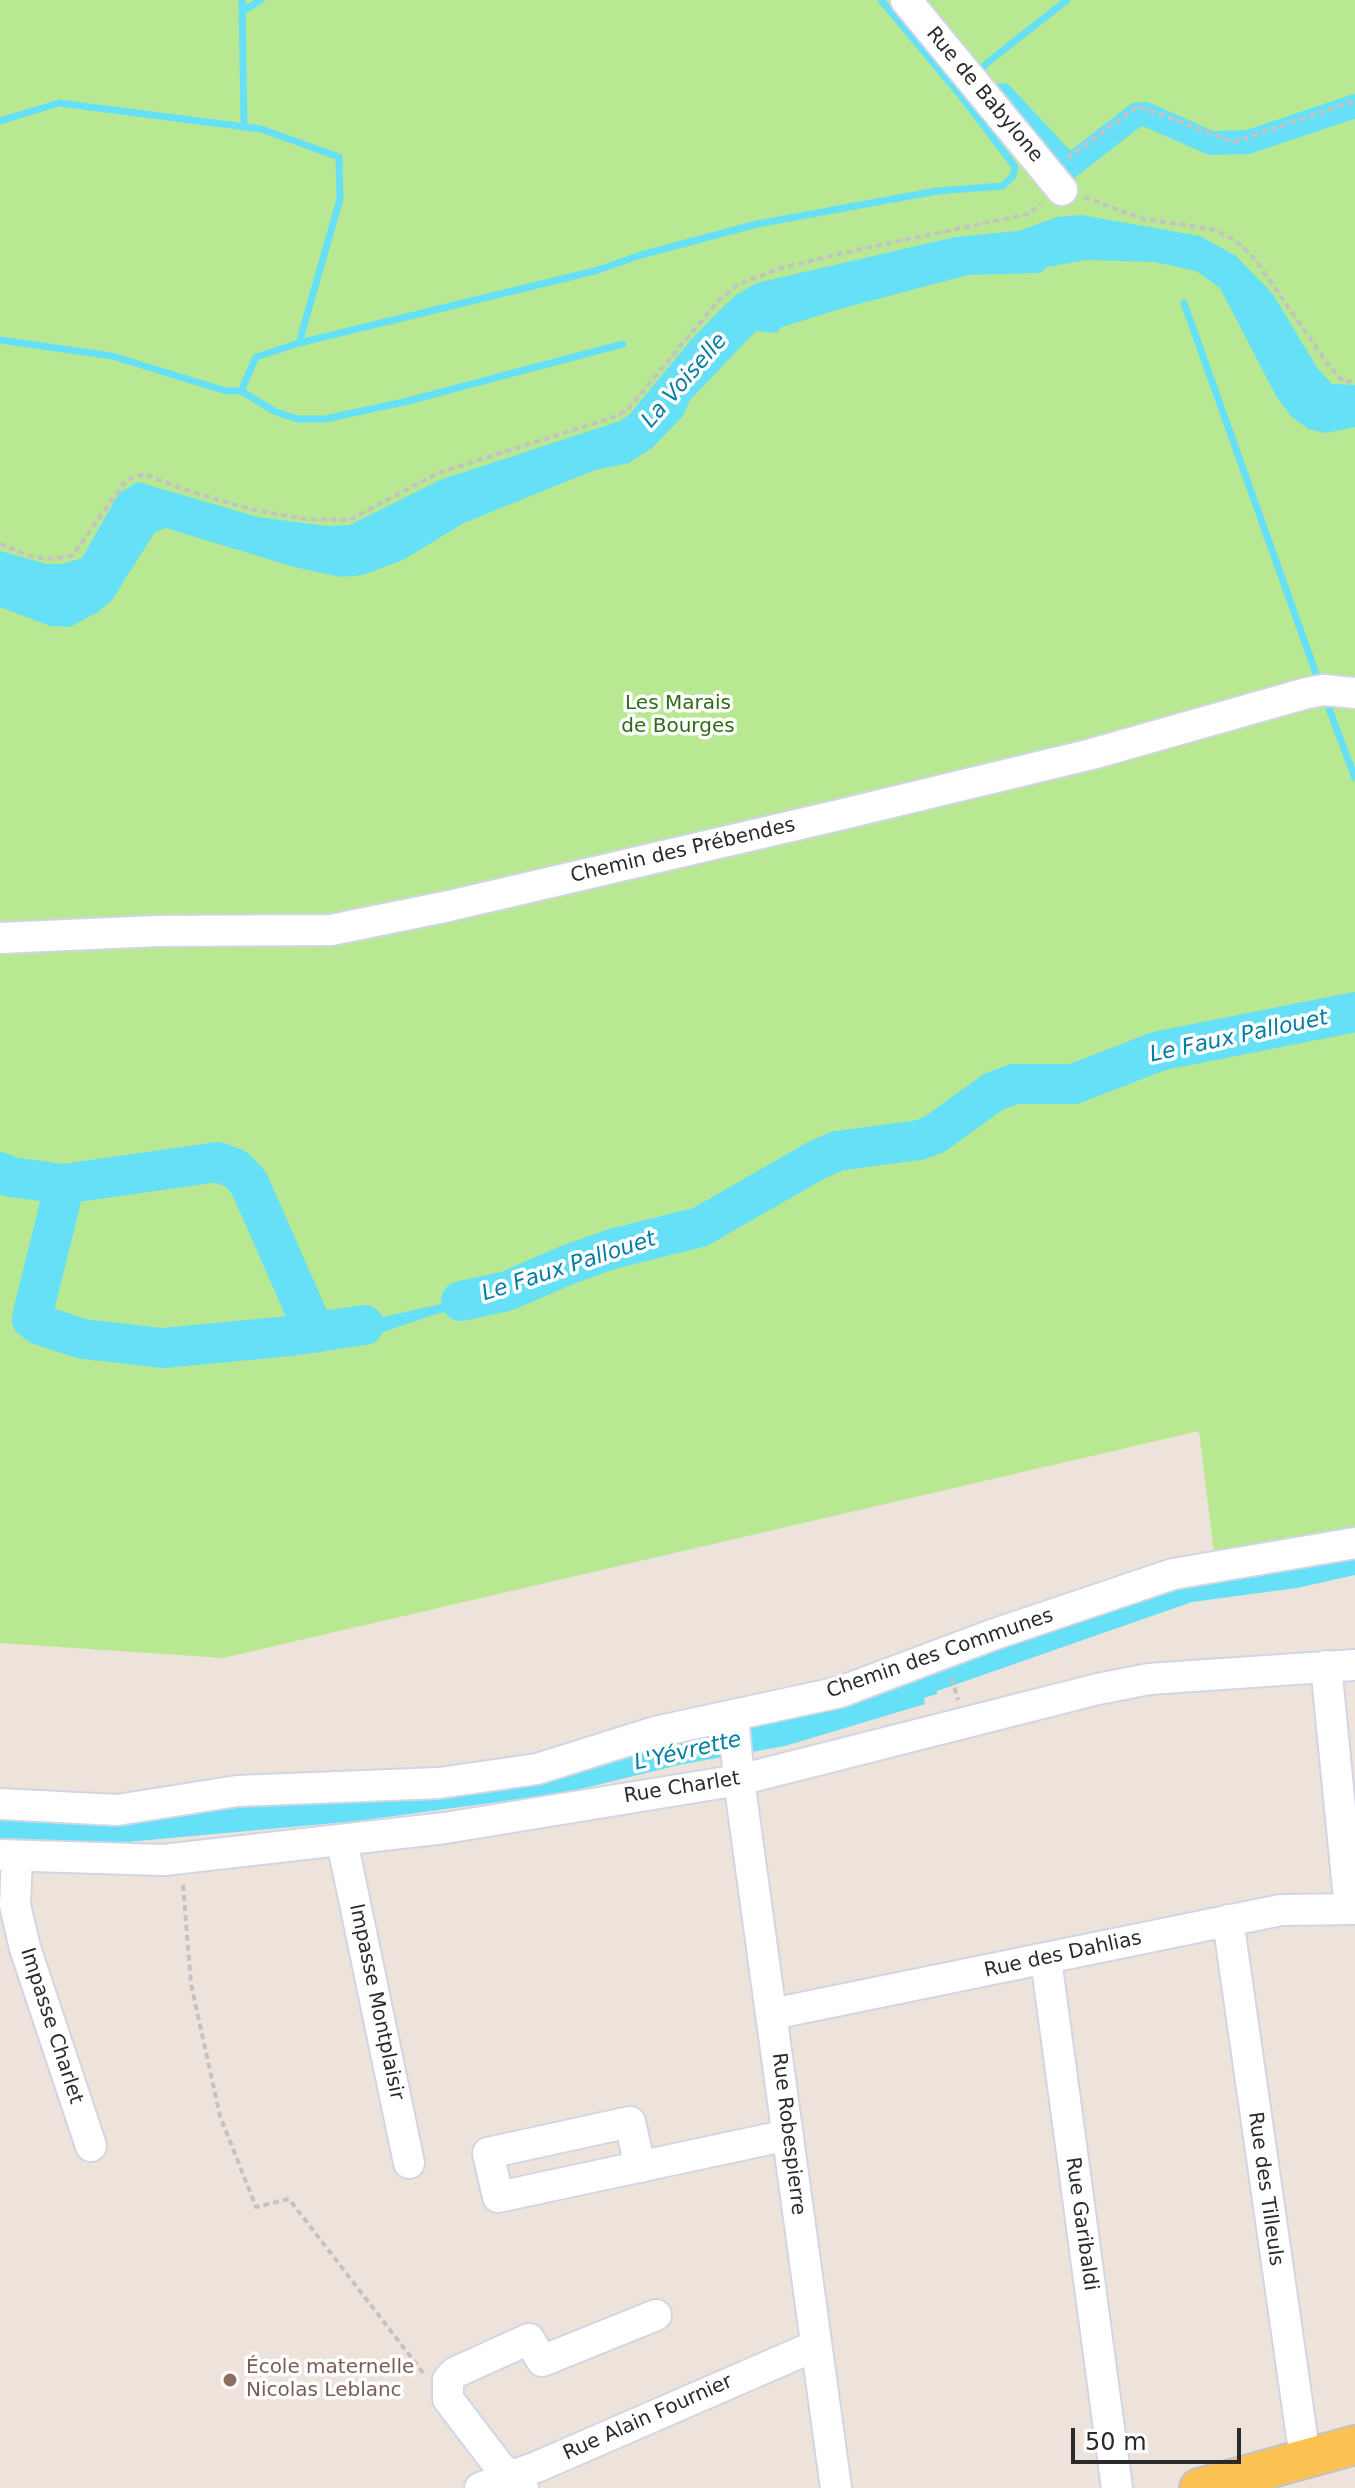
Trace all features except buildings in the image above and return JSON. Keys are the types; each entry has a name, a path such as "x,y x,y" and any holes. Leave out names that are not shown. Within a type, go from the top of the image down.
{"main road":[{"path":"1199,2488 1355,2445"}],"street":[{"name":"Rue de Babylone","path":"906,0 976,85 1062,176"},
{"name":"Chemin des Prébendes","path":"0,938 157,931 331,930 449,906 1092,754 1307,693 1323,690 1355,693"},
{"name":"Chemin des Communes","path":"0,1804 117,1810 237,1791 442,1804 537,1769 655,1732 733,1720 840,1692 992,1635 1173,1574 1355,1543"},
{"name":"Rue Charlet","path":"8,1855 88,1859 180,1858 342,1841 442,1804 738,1770 1149,1679 1341,1665"},
{"path":"1341,1665 1352,1909"},
{"name":"Rue Robespierre","path":"733,1720 836,2488"},
{"name":"Impasse Montplaisir","path":"342,1841 409,2163"},
{"name":"Impasse Charlet","path":"8,1855 25,1948 91,2146"},
{"name":"Rue des Dahlias","path":"772,2014 1281,1910 1352,1909"},
{"name":"Rue des Tilleuls","path":"1228,1920 1305,2458"},
{"name":"Rue Garibaldi","path":"1046,1959 1117,2488"},
{"path":"640,2167 630,2122 488,2153 498,2197 640,2167 788,2135"},
{"path":"517,2482 499,2466 448,2399 448,2380 454,2373 529,2339 542,2361 656,2315"},
{"name":"Rue Alain Fournier","path":"480,2488 517,2482 815,2346"}],"path":[{"path":"0,544 33,557 54,559 73,555 126,480 144,474 250,509 304,519 349,520 438,473 617,416 628,409 719,300 737,285 778,269 847,252 1028,214 1062,176 1138,106 1234,142 1355,101"},
{"path":"1062,176 1144,219 1212,229 1235,240 1254,258 1330,367 1345,383 1355,379"},
{"path":"180,1858 194,1999 220,2116 256,2207 289,2199 427,2378"}],"green space":[{"name":"Les Marais de Bourges","path":"0,0 1355,0 1355,1569 1217,1578 1199,1431 223,1658 0,1643"}],"water":[{"name":"La Voiselle","path":"1081,215 1200,236 1236,256 1272,293 1318,369 1332,384 1355,385 1355,427 1326,433 1308,429 1291,416 1276,396 1220,288 1196,271 1154,262 1086,260 1047,267 1040,273 968,275 840,309 782,327 776,333 756,331 690,400 683,416 652,448 629,463 595,470 464,523 403,560 363,575 341,577 294,567 166,528 155,532 112,600 98,612 70,627 50,626 0,607 0,551 47,564 62,564 82,558 119,493 138,482 258,517 327,526 350,525 440,480 620,421 630,414 690,341 721,309 736,295 757,283 955,237 1018,231 1057,217"},
{"path":"1355,1016 1355,1027 1164,1063 1077,1094 1013,1094 983,1114 950,1144 931,1151 840,1163 715,1235 630,1255 571,1274 532,1294 436,1314 363,1339 167,1355 129,1354 52,1337 28,1329 22,1323 56,1199 0,1181 0,1173 7,1177 63,1186 31,1322 81,1340 155,1350 307,1334 526,1285 610,1248 712,1224 828,1153 929,1138 1003,1086 1072,1083 1164,1049"},
{"name":"L'Yévrette","path":"1355,1554 1355,1575 1297,1588 1192,1602 937,1691 937,1694 924,1698 925,1704 785,1746 683,1764 564,1793 357,1821 115,1843 0,1838 0,1816 450,1789 1172,1586"}],"waterway":[{"path":"242,0 244,126"},
{"path":"243,11 261,0"},
{"path":"0,340 112,356 226,391 241,391 256,357 299,343 595,271 641,255 757,224 937,191 1003,186 1013,176 1015,167 881,0"},
{"path":"977,75 987,63 1067,0"},
{"path":"1002,95 1069,167 1136,115 1145,114 1211,143 1248,142 1355,106"},
{"path":"0,121 59,103 261,129 339,157 340,199 299,343"},
{"path":"1184,303 1319,682"},
{"path":"241,391 274,411 297,419 325,419 404,402 623,344"},
{"path":"1325,698 1355,778"},
{"name":"Le Faux Pallouet","path":"461,1301 507,1291 612,1249 700,1227 837,1151 920,1140 935,1134 993,1092 1014,1084 1074,1084 1159,1051 1355,1012"},
{"name":"Le Faux Pallouet","path":"0,1172 11,1177 63,1184 218,1162 236,1169 249,1183 315,1333"},
{"name":"Le Faux Pallouet","path":"63,1184 32,1319 40,1325 83,1339 163,1348 290,1336 364,1325"}],"place":[{"name":"École maternelle Nicolas Leblanc","path":"230,2380"}]}
